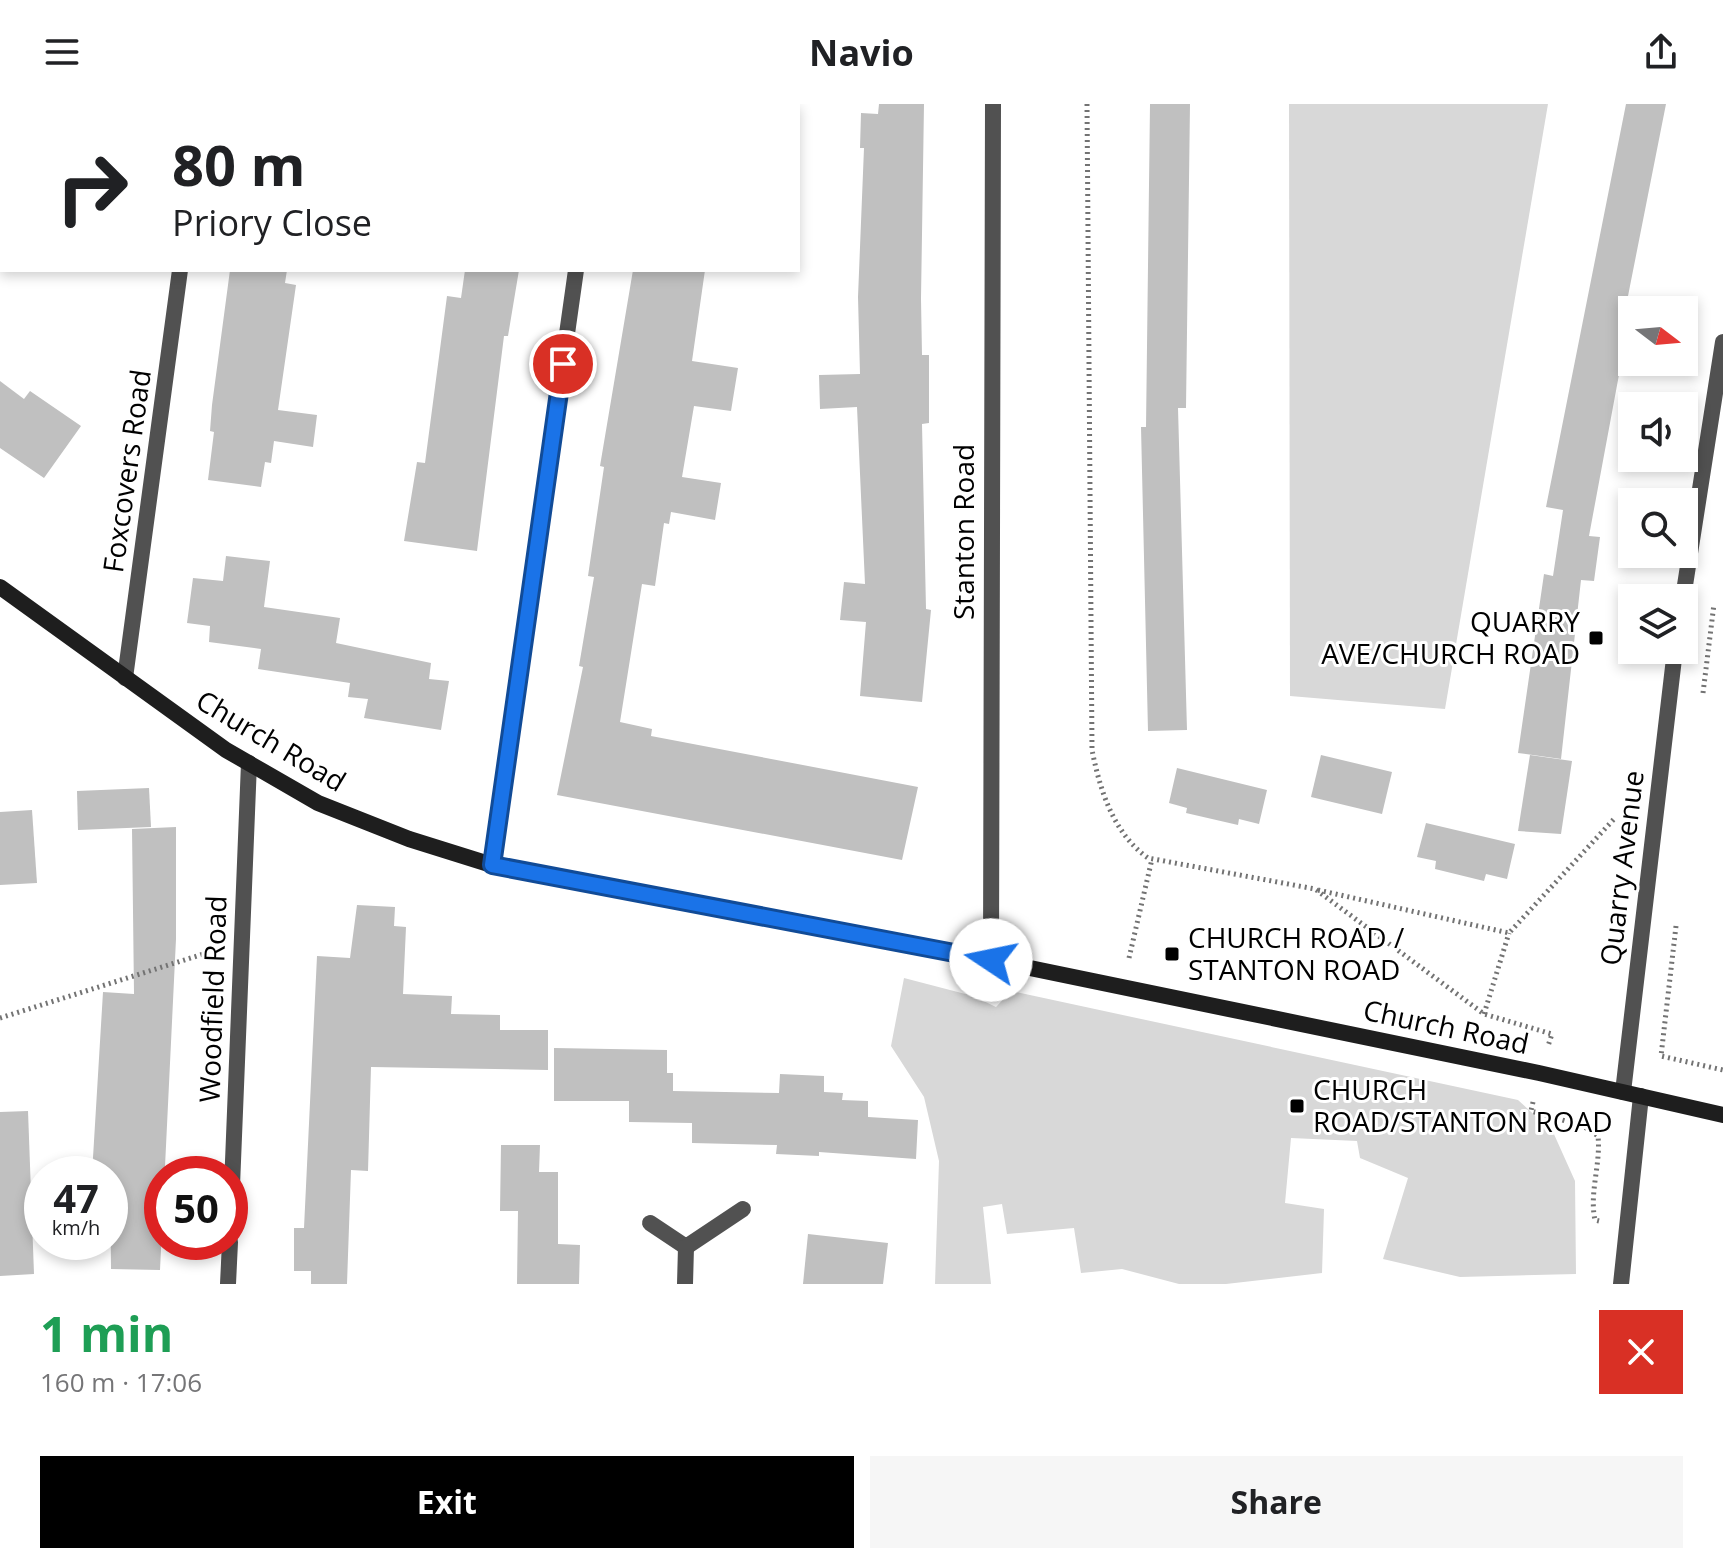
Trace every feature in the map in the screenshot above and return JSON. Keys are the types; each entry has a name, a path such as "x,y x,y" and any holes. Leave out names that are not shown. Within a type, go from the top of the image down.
{"main road":[{"name":"Church Road","path":"0,587 249,763 318,803 409,839 492,865 1122,986 1539,1073 1723,1115"}],"street":[{"name":"Stanton Road","path":"991,960 993,104"},
{"name":"Foxcovers Road","path":"125,678 180,272"},
{"path":"492,865 576,272"},
{"path":"1685,584 1723,342"},
{"name":"Quarry Avenue","path":"1623,1092 1673,664"},
{"name":"Woodfield Road","path":"233,1156 249,763"},
{"path":"1621,1284 1641,1096"},
{"path":"686,1247 743,1209"},
{"path":"650,1223 686,1247"},
{"path":"685,1284 686,1247"},
{"name":"Woodfield Road","path":"228,1284 229,1260"}],"path":[{"path":"1087,104 1092,750 1100,792 1133,847 1152,858 1315,889 1509,933"},
{"path":"1702,701 1715,596"},
{"path":"1484,1014 1509,933 1614,819"},
{"path":"1122,986 1152,858"},
{"path":"1315,889 1484,1014 1552,1034 1531,1111 1583,1126 1598,1136 1601,1158 1593,1210 1595,1220 1626,1227"},
{"path":"1677,916 1661,1056 1723,1070"},
{"path":"0,1018 240,942"}],"shaded area":[{"path":"1289,104 1548,104 1445,709 1290,696"},
{"path":"904,978 973,996 996,1007 1011,991 1518,1100 1553,1132 1575,1181 1576,1274 1460,1277 1383,1259 1408,1178 1360,1158 1357,1141 1291,1138 1285,1203 1324,1209 1322,1273 1226,1284 1179,1284 1122,1269 1081,1273 1074,1228 1007,1234 1002,1204 983,1207 991,1284 935,1284 939,1161 924,1097 891,1046"}],"building":[{"path":"879,104 924,104 921,299 922,355 929,355 929,423 922,424 926,609 931,610 922,702 860,696 866,622 840,620 844,582 865,584 857,407 820,409 819,375 860,374 858,297 864,148 860,148 861,113 878,114"},
{"path":"1150,104 1190,104 1186,408 1178,408 1187,730 1148,731 1141,427 1146,427"},
{"path":"1626,104 1666,104 1628,296 1618,296 1619,376 1589,536 1600,537 1594,581 1581,580 1561,759 1518,753 1544,574 1553,576 1563,510 1546,507"},
{"path":"230,272 287,272 285,283 296,285 278,410 317,415 313,447 274,441 271,463 265,462 261,487 208,480 214,432 210,431"},
{"path":"465,272 519,272 508,336 504,336 477,551 404,541 417,462 425,463 447,296 461,298"},
{"path":"633,272 705,272 692,361 738,368 731,411 694,406 682,477 721,483 715,520 671,512 669,524 664,523 655,586 642,584 620,722 652,729 651,736 918,787 902,860 557,795 583,667 579,666 594,577 588,576 604,467 600,466"},
{"path":"0,381 24,399 30,391 81,426 44,478 0,448"},
{"path":"226,556 270,561 264,607 340,618 336,643 431,663 429,679 449,681 441,730 364,718 368,699 348,697 350,683 258,669 261,649 209,642 210,626 187,623 193,578 223,581"},
{"path":"1321,755 1392,772 1382,814 1311,797"},
{"path":"1530,755 1572,761 1561,834 1518,831"},
{"path":"1177,768 1267,790 1259,824 1239,819 1238,825 1186,813 1187,808 1169,803"},
{"path":"149,788 151,827 78,830 77,791"},
{"path":"32,810 37,883 0,885 0,812"},
{"path":"1426,823 1515,844 1507,879 1486,874 1484,881 1435,869 1436,861 1417,857"},
{"path":"176,827 176,939 166,1156 144,1156 144,1260 160,1260 160,1270 111,1269 111,1260 128,1260 128,1156 93,1156 103,992 134,994 132,829"},
{"path":"357,905 395,907 394,926 406,927 403,994 452,996 451,1014 500,1015 500,1030 548,1030 548,1070 371,1067 368,1171 351,1170 347,1284 311,1284 311,1271 294,1271 294,1228 304,1228 317,956 350,958"},
{"path":"554,1048 667,1050 667,1073 673,1073 673,1091 779,1093 780,1074 824,1076 824,1092 843,1093 842,1100 868,1101 868,1117 918,1120 916,1159 819,1152 819,1156 776,1154 777,1145 692,1143 692,1123 629,1122 629,1101 554,1101"},
{"path":"28,1111 30,1156 24,1156 24,1260 33,1260 34,1274 0,1276 0,1112"},
{"path":"501,1145 540,1145 539,1172 558,1172 558,1244 580,1245 579,1284 517,1284 518,1211 500,1211"},
{"path":"808,1234 888,1243 883,1284 803,1284"}],"place":[{"name":"QUARRY AVE/CHURCH ROAD","path":"1596,638"},
{"name":"CHURCH ROAD / STANTON ROAD","path":"1172,954"},
{"name":"CHURCH ROAD/STANTON ROAD","path":"1297,1106"}],"route":[{"path":"563,364 492,865 991,960"}]}
